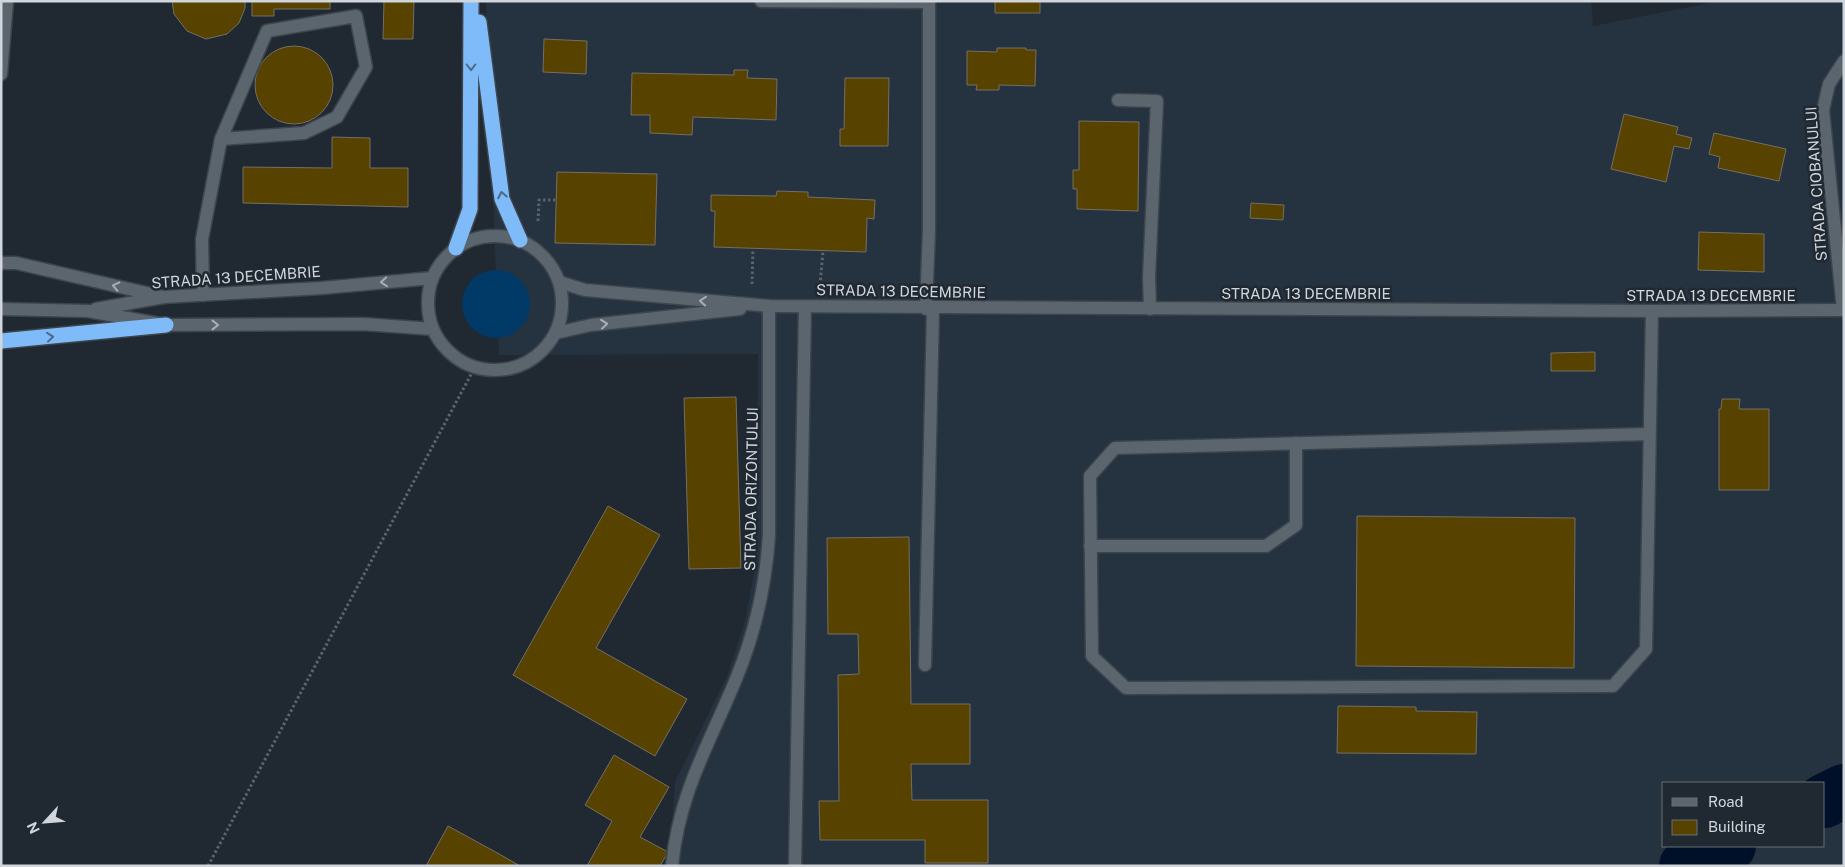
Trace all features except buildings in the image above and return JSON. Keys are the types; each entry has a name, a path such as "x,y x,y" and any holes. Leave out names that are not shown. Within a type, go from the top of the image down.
{"highway":[{"path":"456,248 470,208 471,1"},
{"path":"476,1 502,199 520,240"},
{"path":"1,341 166,325"}],"main road":[{"path":"1,74 6,1"},
{"path":"761,1 928,2 930,309 925,665"},
{"path":"203,295 202,239 221,139 267,32 356,16 366,67 337,117 304,132 221,139"},
{"name":"STRADA CIOBANULUI","path":"1844,61 1829,84 1823,110 1844,310"},
{"path":"1118,100 1157,101 1149,277 1150,309"},
{"path":"498,235 520,240 538,250 551,264 559,282 563,299 562,316 556,333 545,348 531,361 513,368 494,371 475,367 458,359 443,346 433,329 428,312 428,295 432,278 442,261 456,248 476,238 498,235"},
{"path":"1,263 16,263 164,297"},
{"name":"STRADA 13 DECEMBRIE","path":"88,311 164,297 432,278"},
{"name":"STRADA 13 DECEMBRIE","path":"559,282 585,290 769,306 805,307 930,309 1844,310"},
{"name":"STRADA 13 DECEMBRIE","path":"556,333 591,325 769,306"},
{"name":"STRADA ORIZONTULUI","path":"672,866 674,846 687,791 702,750 736,679 755,622 767,572 769,306"},
{"path":"795,866 805,307"},
{"path":"1,309 88,311 166,325 363,324 433,329"},
{"path":"1650,434 1115,448 1090,476 1092,656 1126,688 1613,686 1646,650 1650,434 1652,311"},
{"path":"1090,546 1266,546 1296,525 1296,443"}],"path":[{"path":"538,224 539,200 556,200"},
{"path":"752,285 753,248"},
{"path":"820,288 823,250"},
{"path":"208,866 475,367"}],"shaded area":[{"path":"486,1 1591,1 1593,26 1720,1 1844,1 1844,866 669,866 675,782 727,676 745,621 756,562 758,354 499,355"},
{"path":"496,270 509,273 520,280 527,291 530,304 527,317 520,328 509,335 496,338 483,335 472,328 465,317 462,304 465,291 472,280 483,273"}],"waterway":[{"path":"1825,800 1844,791"},
{"path":"1686,866 1727,847"}]}
